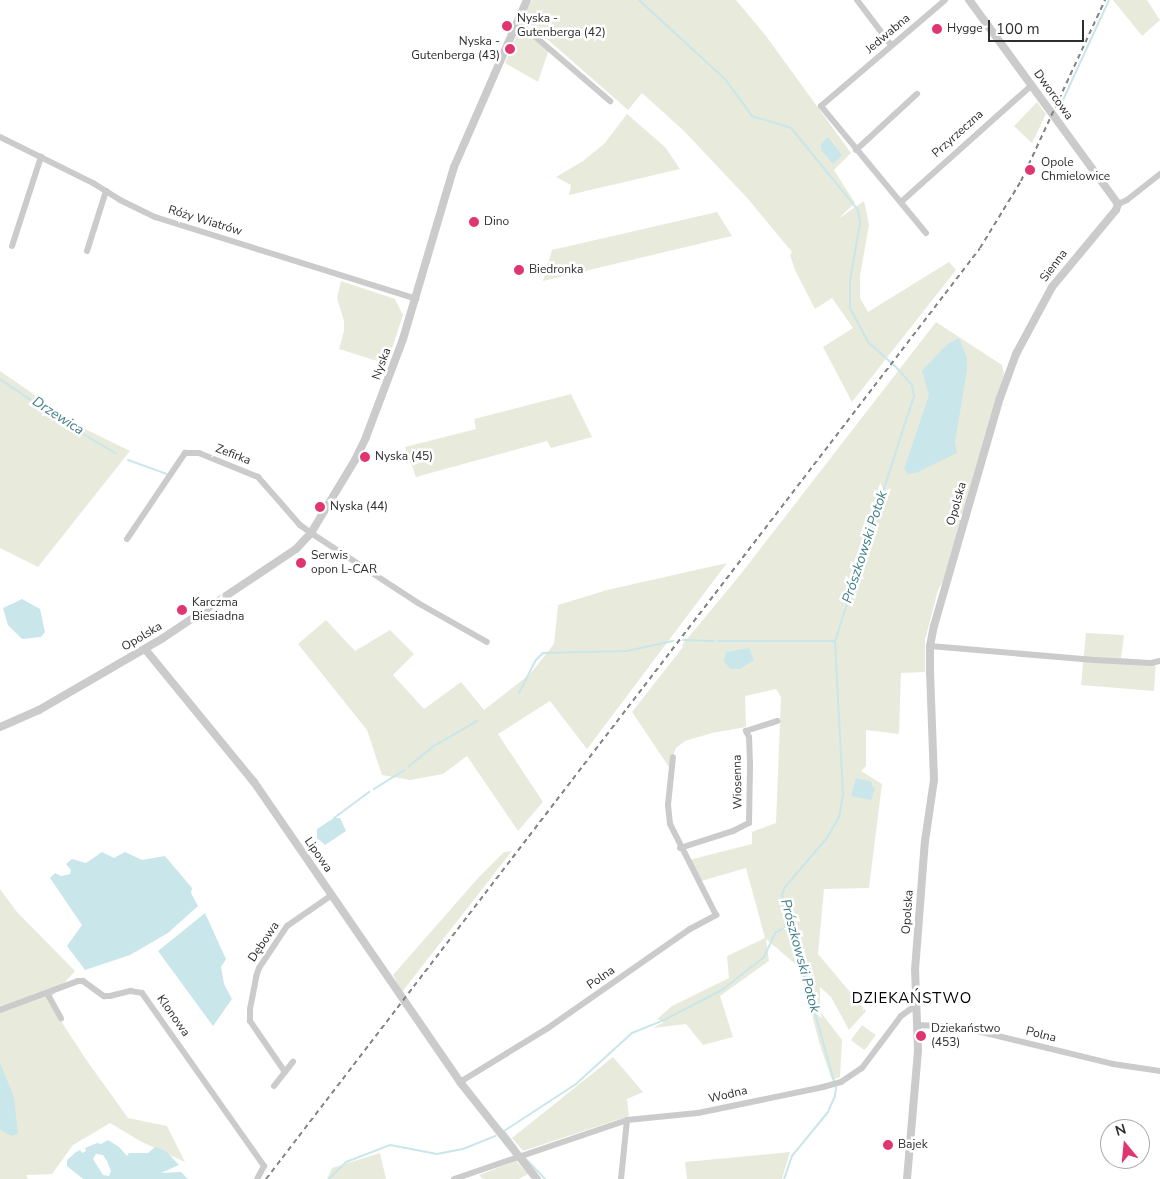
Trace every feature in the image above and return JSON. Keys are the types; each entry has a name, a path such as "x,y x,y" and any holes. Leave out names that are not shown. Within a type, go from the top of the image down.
{"street":[{"name":"Nyska","path":"311,533 355,460 366,437 416,299 454,167 527,0"},
{"path":"857,0 891,45"},
{"name":"Jedwabna","path":"856,150 821,106 945,0"},
{"name":"Dworcowa","path":"969,0 1118,204"},
{"path":"517,20 610,102"},
{"name":"Przyrzeczna","path":"901,202 1032,85"},
{"path":"917,94 856,150 926,233"},
{"name":"Róży Wiatrów","path":"0,137 155,217 416,299"},
{"path":"12,246 41,157"},
{"name":"Sienna","path":"1000,398 1024,336 1052,287 1116,210 1118,204 1156,180 1160,174"},
{"path":"87,251 106,191"},
{"name":"Opolska","path":"907,1179 917,1058 918,1025 915,1006 915,970 924,851 934,780 930,646 934,626 1000,398"},
{"name":"Zefirka","path":"127,539 185,453 199,454 258,477 300,525 311,533"},
{"path":"311,533 418,603 487,642"},
{"name":"Opolska","path":"0,727 39,710 145,649 296,549 311,533"},
{"path":"930,646 1094,660 1151,663 1160,661"},
{"name":"Lipowa","path":"145,649 232,754 332,895 460,1082"},
{"name":"Wiosenna","path":"680,848 733,831 749,823 750,764 749,737 746,731 777,721"},
{"name":"Polna","path":"460,1082 548,1028 660,950 716,915 680,848 668,816 673,758"},
{"name":"Dębowa","path":"285,1072 250,1021 250,1009 256,977 259,968 287,926 332,895"},
{"name":"Klonowa","path":"0,1010 83,981 104,996 130,991 142,993 264,1166 257,1179"},
{"path":"47,993 61,1018"},
{"name":"Wodna","path":"454,1179 627,1120 698,1113 830,1086 841,1082 862,1068 900,1016 915,1006"},
{"name":"Polna","path":"918,1025 961,1027 1113,1064 1160,1071"},
{"path":"274,1086 292,1062"},
{"path":"460,1082 537,1179"},
{"path":"621,1179 627,1120"}],"shaded area":[{"path":"532,0 736,0 766,36 851,153 834,170 855,203 838,219 864,201 869,225 860,276 860,298 868,312 949,262 956,270 852,402 823,347 853,328 832,298 815,309 795,270 790,255 792,252 749,200 684,131 642,93 628,110 522,17"},
{"path":"1113,0 1147,0 1160,20 1142,36"},
{"path":"521,25 549,49 538,82 505,63"},
{"path":"1037,102 1046,114 1032,143 1014,126"},
{"path":"627,114 665,147 680,169 569,195 571,185 556,177 583,161 604,144"},
{"path":"717,212 732,236 543,281 552,250"},
{"path":"341,281 395,299 403,315 387,364 339,349 344,331 344,321 337,298"},
{"path":"936,322 1002,365 1004,374 951,567 938,590 925,640 925,672 901,673 899,734 866,730 866,766 861,771 882,784 869,888 824,889 818,954 866,1011 849,1030 831,997 820,987 820,1011 842,1040 840,1077 832,1080 819,1042 800,968 766,939 769,961 720,996 733,1037 703,1045 686,1024 653,1028 664,1022 657,1019 672,1006 729,978 727,956 765,938 746,868 701,881 689,860 752,844 752,832 776,823 781,697 776,689 745,696 746,727 712,733 685,741 676,748 669,767 632,712 683,647 682,645 740,575"},
{"path":"0,371 81,427 130,451 38,567 0,548"},
{"path":"571,394 592,437 551,448 547,441 416,477 405,447 476,429 474,419"},
{"path":"727,563 587,749 550,701 498,734 543,802 518,831 467,756 443,774 410,780 382,775 367,730 298,644 326,620 355,651 390,630 414,654 393,675 424,709 461,682 484,710 530,674 554,644 558,605 607,590"},
{"path":"1086,633 1124,635 1121,658 1156,661 1154,691 1081,685"},
{"path":"512,851 402,992 393,975 479,877 504,852"},
{"path":"0,889 17,912 75,971 48,1001 85,1058 128,1118 167,1126 185,1162 140,1141 110,1123 73,1145 52,1174 26,1175 28,1179 0,1179"},
{"path":"862,1025 876,1035 865,1050 851,1040"},
{"path":"613,1057 643,1092 627,1099 629,1116 523,1151 512,1138"},
{"path":"790,1152 782,1179 687,1179 685,1162"},
{"path":"380,1153 386,1179 327,1179 332,1168"},
{"path":"516,1161 528,1174 519,1179 483,1179 479,1175"}],"water":[{"path":"828,137 842,155 833,164 821,150 821,144"},
{"path":"959,338 967,358 967,370 955,442 957,453 916,473 908,474 904,469 929,395 922,371 946,345"},
{"path":"22,599 40,609 45,632 41,637 22,639 8,625 3,608"},
{"path":"749,648 754,660 740,669 730,669 724,661 726,652"},
{"path":"856,778 872,782 872,786 875,788 871,800 851,796"},
{"path":"334,818 340,818 346,831 325,845 317,838 317,829"},
{"path":"102,852 114,858 125,852 142,860 165,856 192,888 191,893 198,906 168,933 130,955 85,970 67,946 82,925 50,878 55,873 61,876 70,874 71,870 66,864 72,859 86,863"},
{"path":"205,913 226,959 221,967 224,984 232,999 213,1026 158,951"},
{"path":"0,1063 14,1097 18,1134 11,1136 0,1130"},
{"path":"108,1140 119,1147 127,1156 129,1153 148,1153 155,1147 166,1151 179,1165 161,1173 181,1172 188,1179 83,1179 67,1166 67,1160 76,1152 80,1150 82,1153 86,1151 85,1148 97,1143 101,1144","holes":["96,1154 103,1155 111,1171 109,1176 103,1175 93,1159"]}],"waterway":[{"name":"Prószkowski Potok","path":"639,0 725,79 752,116 791,128 858,210 860,223 850,281 850,308 868,342 895,366 912,385 914,396 835,641 843,795 839,817 827,838 785,887 782,895 836,1088 835,1096 828,1112 792,1156 784,1179"},
{"path":"1063,100 1109,0"},
{"name":"Drzewica","path":"0,379 63,422 115,453"},
{"name":"Drzewica","path":"128,460 167,474"},
{"path":"683,640 714,641"},
{"path":"519,693 536,660 543,653 627,651 673,641"},
{"path":"718,641 835,641"},
{"path":"409,766 434,746 477,721"},
{"path":"374,789 404,770"},
{"path":"334,818 369,792"},
{"path":"516,1147 504,1131 576,1084 632,1033 666,1019 722,990 764,957 775,933 789,925"},
{"path":"329,1179 346,1162 390,1145 437,1154 463,1149 496,1136"},
{"path":"524,1157 545,1179"}],"railway":[{"path":"266,1179 980,248 1021,181 1105,0"}],"place":[{"name":"Nyska - Gutenberga (42)","path":"507,26"},
{"name":"Hygge","path":"937,29"},
{"name":"Nyska - Gutenberga (43)","path":"510,49"},
{"name":"Opole Chmielowice","path":"1030,170"},
{"name":"Dino","path":"474,222"},
{"name":"Biedronka","path":"519,270"},
{"name":"Nyska (45)","path":"365,457"},
{"name":"Nyska (44)","path":"320,507"},
{"name":"Serwis opon L-CAR","path":"301,563"},
{"name":"Karczma Biesiadna","path":"182,610"},
{"name":"Dziekaństwo (453)","path":"921,1036"},
{"name":"Bajek","path":"888,1145"}],"district":[{"name":"DZIEKAŃSTWO","path":"912,999"}]}
